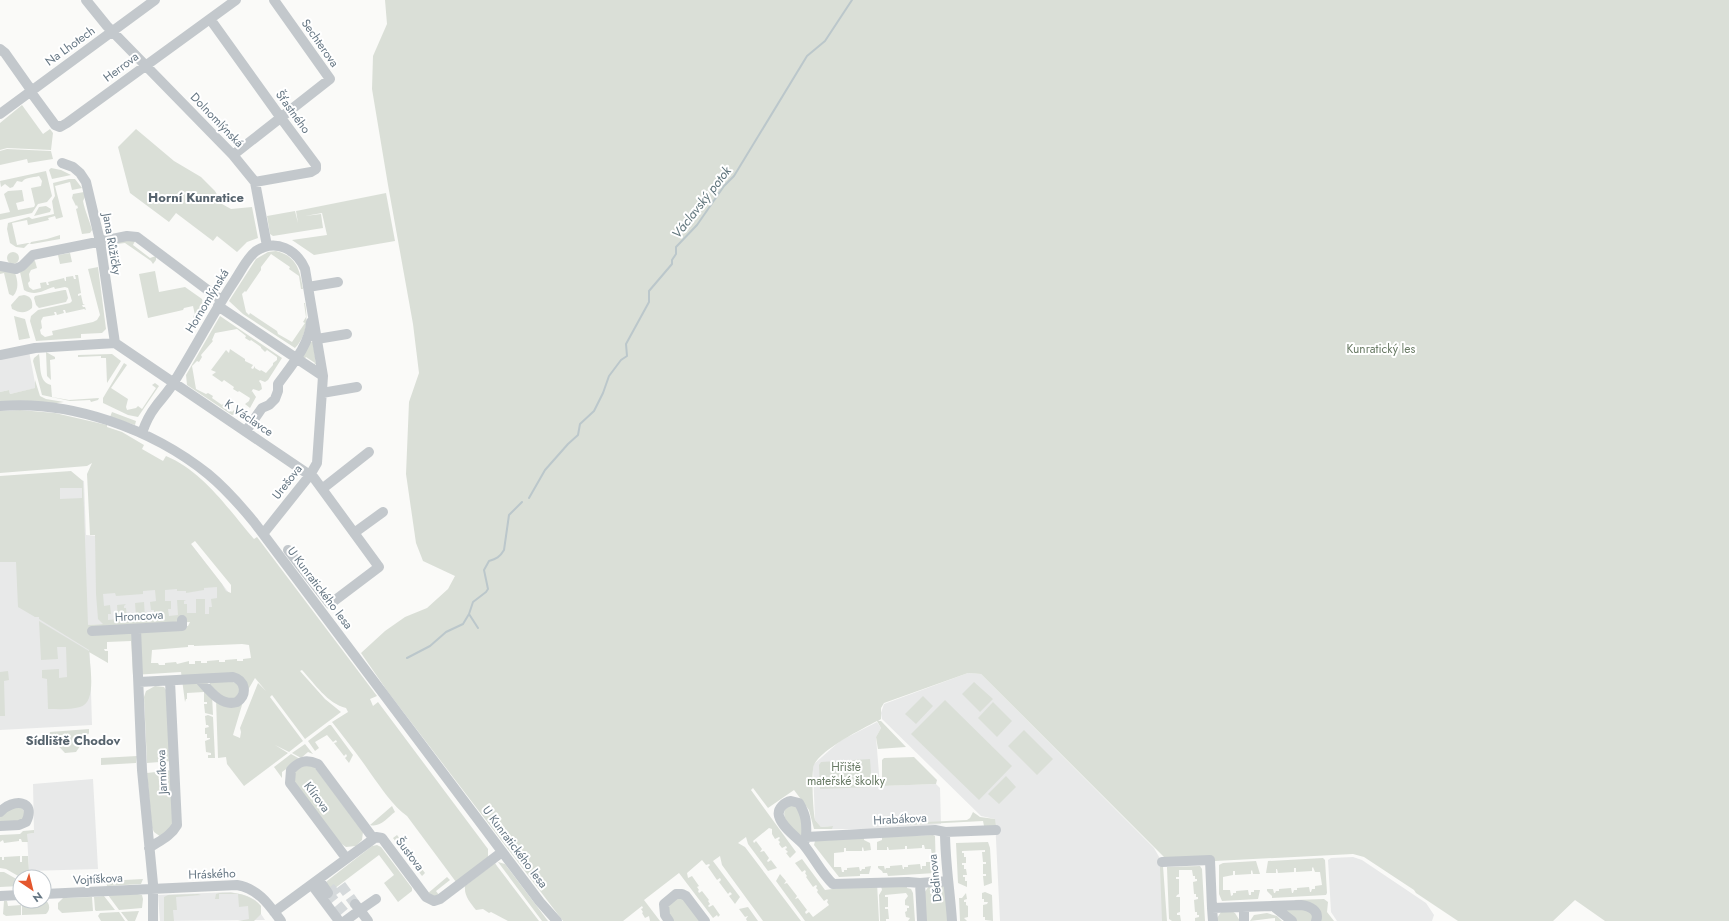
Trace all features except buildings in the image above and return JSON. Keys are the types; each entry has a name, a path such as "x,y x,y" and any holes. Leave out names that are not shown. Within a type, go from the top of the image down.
{"street":[{"name":"Dolnomlýnská","path":"86,0 145,65 234,155 255,182 267,246"},
{"name":"Na Lhotech","path":"0,114 156,0"},
{"name":"Herrova","path":"30,91 55,125 60,127 236,0"},
{"name":"Sechterova","path":"234,155 330,79 274,0"},
{"name":"Šťastného","path":"210,19 316,165 316,169 311,172 255,182"},
{"path":"0,49 5,53 24,78 30,91"},
{"name":"Jana Růžičky","path":"62,163 73,166 86,182 100,241 115,343"},
{"path":"0,266 16,268 22,266 33,255 127,236 136,237 220,303 295,359 323,376"},
{"path":"267,246 282,247 295,253 299,257 305,269 323,376"},
{"name":"Hornomlýnská","path":"142,433 147,420 155,407 174,383 220,303 249,259 254,252 267,246"},
{"path":"308,287 338,282"},
{"path":"246,432 262,408 269,405 275,399 278,391 278,384 306,340 311,328 312,311"},
{"path":"317,339 348,334"},
{"path":"0,355 35,348 115,343 174,383"},
{"name":"Urešova","path":"263,534 310,475 317,462 323,376"},
{"name":"K Václavce","path":"174,383 314,478 380,567 330,604 288,550"},
{"path":"322,393 357,387"},
{"name":"U Kunratického lesa","path":"0,406 36,406 68,410 110,421 142,433 193,463 228,492 263,534 502,852 540,902 557,921"},
{"path":"322,488 370,452"},
{"path":"354,533 383,512"},
{"name":"Hroncova","path":"92,631 182,626 182,620"},
{"name":"Jarníkova","path":"136,629 142,770 148,848 153,889 153,921"},
{"path":"139,682 199,679"},
{"name":"Jarníkova","path":"148,848 169,836 177,825 170,681"},
{"name":"Klírova","path":"346,858 290,783 290,770 300,762 311,761 318,764 373,838"},
{"path":"0,812 11,804 18,802 24,804 28,809 29,816 26,822 19,825 0,826"},
{"name":"Hrabákova","path":"947,881 920,883 833,884 804,841 935,830 944,832 996,830"},
{"name":"Dědinova","path":"944,832 947,881 950,893 952,921"},
{"path":"274,912 373,838"},
{"name":"Šustova","path":"373,838 382,838 426,897 434,901 440,899 502,852"},
{"path":"1162,862 1210,860 1213,921"},
{"name":"Dědinova","path":"920,883 922,921"},
{"name":"Hráského","path":"153,889 232,885 246,887 261,896 281,921"},
{"path":"328,893 318,887 345,919 358,907 376,899"},
{"name":"Vojtíškova","path":"52,894 153,889"},
{"path":"669,921 665,915 664,904 676,894 682,894 686,896 705,921"},
{"path":"0,896 12,895"},
{"name":"U Kunratického lesa","path":"540,902 551,921"},
{"path":"1274,906 1292,921"},
{"path":"1212,908 1307,906 1316,912 1316,921"},
{"path":"358,907 368,921"},
{"path":"1244,907 1244,921"}],"shaded area":[{"path":"29,351 36,388 10,394 9,390 0,392 0,358"},
{"path":"69,477 84,481 86,535 191,544 247,616 214,616 89,625 92,725 0,730 0,481"},
{"path":"968,673 981,674 1154,848 1162,862 1166,921 1000,921 995,819 981,816 882,719 881,713 884,704"},
{"path":"877,722 881,728 876,737 880,786 936,784 940,788 941,824 871,829 832,829 832,826 821,827 815,820 814,764 840,741"},
{"path":"93,779 98,869 52,870 52,869 29,869 27,834 34,833 33,784"},
{"path":"1353,857 1362,860 1426,903 1434,915 1432,921 1337,921 1331,912 1328,860 1331,858"},
{"path":"231,892 247,896 255,900 261,906 261,914 265,920 160,921 158,895"}],"green space":[{"name":"Kunratický les","path":"385,0 1729,0 1729,921 1605,921 1575,900 1553,921 1458,921 1364,857 1353,854 1215,861 1168,861 981,674 968,673 884,703 881,708 881,719 878,721 881,721 906,747 878,749 876,737 881,728 877,721 842,740 818,759 813,769 813,800 815,820 821,827 833,826 832,829 814,829 809,810 794,790 768,808 753,788 751,790 796,852 790,858 786,853 788,852 785,849 787,848 786,846 782,848 778,840 780,838 775,839 772,834 772,829 769,828 753,841 754,843 756,841 762,849 760,852 764,851 769,858 767,861 768,862 771,860 777,868 768,871 748,844 746,837 738,843 745,847 801,921 763,921 722,865 720,856 713,861 740,897 735,904 729,896 732,894 730,892 728,894 719,882 721,880 720,878 717,880 708,867 710,865 709,864 706,865 702,860 687,873 688,878 692,876 699,886 697,887 699,893 702,891 709,900 708,901 710,904 708,906 713,905 720,915 718,917 717,915 713,918 679,873 644,900 660,921 650,921 649,916 645,918 641,909 643,908 642,906 623,921 563,921 388,692 361,653 385,631 405,617 427,608 448,589 455,576 423,561 416,543 406,474 409,402 419,373 413,324 372,89 373,56 387,24"},
{"path":"22,105 43,134 50,129 53,133 51,150 7,148 0,150 0,123"},
{"path":"136,129 174,161 201,177 215,191 222,204 231,209 252,207 258,238 247,242 237,252 217,236 213,241 176,213 169,222 130,193 118,147"},
{"path":"7,149 51,151 53,159 28,163 27,159 0,165 0,151"},
{"path":"51,168 61,170 71,175 52,179 49,170"},
{"path":"46,171 52,196 47,202 38,204 32,213 0,220 0,214 10,212 4,194 8,191 22,190 24,201 16,203 18,210 34,207 35,205 31,188 41,186 42,181 39,176 29,178 22,182 17,181 13,187 10,188 5,184 1,187 0,181"},
{"path":"75,179 82,188 72,190 70,182 55,186 63,217 56,219 55,216 48,218 49,220 28,225 27,220 12,223 17,245 28,243 30,244 24,248 16,247 10,243 7,229 8,223 29,217 32,219 54,214 52,201 55,196 53,183"},
{"path":"84,192 85,197 83,201 92,230 90,233 82,234 76,209 78,208 72,198 73,194"},
{"path":"386,193 395,241 314,255 292,240 327,235 322,213 305,216 321,214 323,228 273,236 270,234 267,216 295,211 298,223 296,211"},
{"path":"46,206 51,209 50,212 34,216 39,207"},
{"path":"60,235 60,239 30,244 31,242"},
{"path":"110,241 135,241 133,245 150,258 156,256 156,260 153,264 125,243 117,244 113,250 115,259 120,262 114,267"},
{"path":"276,251 283,253 293,260 299,270 303,289 301,289 299,276 289,269 290,267 271,254 261,267 261,270 246,292 245,291 242,294 246,312 249,315 250,313 277,331 278,334 292,342 305,323 303,322 306,317 306,327 304,333 295,348 243,314 229,301 256,259 268,252"},
{"path":"11,252 15,252 19,258 15,264 11,264 7,260 7,256"},
{"path":"70,253 72,262 60,264 58,255"},
{"path":"35,261 37,268 31,270 29,274 29,287 33,290 41,288 40,283 46,282 47,285 49,285 48,282 64,278 66,281 66,277 73,276 74,279 76,279 75,275 78,275 81,293 78,294 78,296 81,295 83,304 85,305 82,305 86,310 84,309 66,313 65,310 63,310 64,313 57,315 56,312 54,312 55,315 43,317 41,321 41,334 45,337 53,335 52,331 97,320 100,315 88,269 98,267 106,329 102,333 81,334 81,338 36,341 30,321 31,316 38,310 70,303 72,301 68,288 65,287 55,289 54,287 36,293 24,290 20,272 29,262"},
{"path":"0,268 15,273 17,285 13,296 9,294 4,273 0,274"},
{"path":"155,271 159,292 185,287 202,299 203,304 197,313 200,316 194,327 186,324 194,322 193,316 195,315 193,306 184,308 183,310 148,318 139,274"},
{"path":"66,290 68,298 66,302 39,308 36,305 34,298 35,296"},
{"path":"24,295 31,299 32,308 22,312 12,309 11,305 19,296"},
{"path":"14,316 25,319 30,338 19,340"},
{"path":"220,316 282,358 268,380 265,382 259,381 262,389 259,391 253,389 250,394 252,391 256,397 250,408 245,404 250,398 233,389 234,387 224,380 222,382 212,375 216,372 211,370 226,350 229,353 230,349 245,359 245,361 253,365 251,368 253,369 255,366 255,368 266,373 277,360 277,357 267,350 265,352 251,340 250,341 245,338 246,336 237,329 215,333 212,340 213,341 201,355 202,357 199,362 197,361 192,366 196,389 213,396 212,398 222,405 223,404 232,412 234,410 239,414 244,408 247,411 242,419 236,414 232,415 187,385 186,375"},
{"path":"310,342 313,342 316,364 312,367 315,363 306,357 303,361 301,354"},
{"path":"46,352 55,357 55,359 50,360 51,380 47,376"},
{"path":"39,354 42,377 51,385 52,397 69,400 99,398 98,400 91,402 90,400 70,401 42,395 33,361"},
{"path":"112,354 121,361 107,383 106,358 101,358 101,356 78,357 78,355"},
{"path":"124,363 127,365 111,388 128,399 126,407 127,410 138,406 142,409 156,388 152,385 155,383 159,386 138,417 128,415 103,403 103,398"},
{"path":"35,380 40,396 46,399 64,402 49,404 0,402 0,392 9,390 10,394 35,388"},
{"path":"20,410 55,413 107,425 107,427 122,432 144,445 142,449 163,461 166,456 180,463 204,481 254,539 257,537 377,696 370,699 373,706 378,702 488,849 488,857 456,882 407,816 388,796 332,722 348,712 346,708 339,706 327,698 302,670 300,671 325,699 341,712 305,739 272,695 270,697 303,741 289,752 275,745 288,753 244,786 227,764 226,757 218,758 216,699 235,705 242,681 205,676 212,695 213,715 205,713 204,704 207,704 207,702 204,702 204,692 187,693 187,699 185,702 181,672 133,675 131,641 107,642 107,649 104,649 105,651 108,651 108,663 89,652 91,692 89,699 85,704 72,709 48,709 47,679 42,678 42,670 59,669 59,678 67,677 66,647 57,647 58,659 41,660 39,621 89,650 39,619 39,617 35,617 18,607 16,562 0,562 0,476 71,471 83,481 88,625 103,624 98,619 95,535 90,535 87,474 92,463 87,466 0,473 0,411","holes":["60,488 82,488 82,498 60,499","195,541 231,585 231,593 226,591 191,544","217,587 217,598 211,599 212,607 209,607 209,614 205,614 205,599 196,599 196,613 187,613 187,604 184,604 184,601 186,600 177,600 178,615 169,616 168,609 171,609 171,601 165,601 165,590 177,589 177,591 186,591 186,593 204,590 204,588","155,590 156,601 150,602 151,610 154,610 154,617 145,617 144,602 135,603 136,616 127,617 126,608 124,608 126,604 117,605 118,619 108,620 108,614 111,614 110,605 104,606 103,594 115,593 116,596 143,594 143,591","190,622 188,626 112,631 114,626","188,645 249,645 251,658 243,659 243,661 237,661 237,659 225,660 225,662 219,662 219,660 207,661 207,663 195,661 195,664 189,664 189,661 177,664 176,662 165,663 165,665 151,663 152,650 188,647","255,678 266,691 258,683 240,728 240,738 233,735 245,695"]},
{"path":"112,412 136,421 135,425 110,417"},
{"path":"8,671 9,680 4,681 5,716 0,716 0,672"},
{"path":"230,681 238,684 240,690 236,699 224,698 210,685 210,682"},
{"path":"974,682 993,699 980,712 962,694"},
{"path":"155,686 164,687 166,690 172,761 147,763 144,697 146,691"},
{"path":"923,696 933,706 916,724 905,714"},
{"path":"945,700 1012,766 979,800 911,734"},
{"path":"993,702 1012,721 997,737 978,718"},
{"path":"208,715 213,717 215,758 208,758 208,755 211,755 211,753 206,752 205,741 210,739 207,738 207,734 205,734 205,728 209,727 206,725 205,716"},
{"path":"331,725 353,755 349,763 345,758 347,756 346,754 344,756 334,743 337,742 336,740 333,742 327,735 315,742 319,748 315,751 308,741"},
{"path":"89,729 89,733 76,752 65,753 49,736 50,732"},
{"path":"1024,730 1053,759 1037,775 1008,746"},
{"path":"305,744 313,754 308,752 301,758 292,753"},
{"path":"291,754 300,759 282,772 282,778 274,767"},
{"path":"137,756 136,763 101,765 101,758"},
{"path":"914,757 937,780 936,784 882,786 882,760 884,758"},
{"name":"Hřiště mateřské školky","path":"870,759 872,787 820,789 819,765 821,762"},
{"path":"313,765 363,832 362,840 356,846 346,847 340,843 294,783 295,767"},
{"path":"172,770 174,825 161,837 154,832 152,828 147,773"},
{"path":"1006,776 1016,787 999,804 988,794"},
{"path":"793,804 802,813 802,835 799,836 788,824 784,813 785,809"},
{"path":"392,806 395,812 384,822 374,826 370,825"},
{"path":"10,807 22,807 25,814 22,821 0,825 0,814"},
{"path":"973,812 980,817 995,819 996,826 984,826 983,821 906,825 906,823 967,820"},
{"path":"34,830 34,833 27,834 28,842 22,842 21,839 19,839 19,841 4,843 3,840 0,842 0,835 20,834 23,831"},
{"path":"397,835 425,873 422,876 393,838"},
{"path":"935,836 935,873 888,876 887,873 883,873 878,868 878,866 884,866 885,870 886,868 890,868 890,866 902,865 904,869 904,867 908,867 908,865 920,864 922,869 922,866 926,866 926,862 933,862 931,849 925,849 924,845 922,845 922,848 907,849 907,846 905,846 905,849 889,850 887,847 887,850 877,850 877,842 882,840 882,837"},
{"path":"864,838 864,840 870,843 871,850 864,851 863,847 862,851 846,851 846,848 844,848 844,852 834,853 834,867 841,867 842,872 847,870 847,868 859,867 861,871 862,869 865,869 865,867 871,866 869,874 860,874 860,876 839,877 814,845 815,841"},
{"path":"988,842 990,848 992,883 984,886 983,876 986,876 986,874 983,874 983,864 986,864 986,862 983,862 982,852 985,852 985,850 962,851 962,853 964,853 964,857 966,857 966,863 962,863 962,865 964,865 964,869 966,869 967,875 963,875 963,877 965,877 965,881 967,881 967,887 958,883 956,843"},
{"path":"377,845 381,847 412,888 412,891 398,902 384,883 394,875 379,855 330,892 326,886 327,881 372,846"},
{"path":"20,856 20,862 22,862 22,856 28,856 29,869 12,869 12,872 0,868 0,857 4,860 4,857"},
{"path":"1323,858 1325,860 1326,895 1272,898 1267,891 1267,889 1273,889 1275,893 1276,891 1279,891 1279,889 1291,888 1293,893 1294,890 1297,890 1297,888 1309,887 1311,892 1312,889 1315,889 1315,886 1322,885 1320,872 1315,872 1313,867 1312,871 1296,872 1296,868 1294,868 1294,872 1278,873 1276,869 1276,873 1266,873 1268,861"},
{"path":"802,859 825,890 877,883 879,921 805,921 776,881 780,874 786,881 784,884 787,883 797,896 795,899 798,898 807,910 805,912 806,914 809,912 813,917 829,905 827,902 828,900 827,899 824,901 817,892 817,886 816,885 813,887 806,877 805,870 802,872 795,863"},
{"path":"1256,861 1260,874 1253,874 1252,870 1251,874 1235,875 1235,871 1233,871 1233,875 1223,877 1223,890 1230,890 1231,896 1233,893 1236,893 1236,891 1248,890 1249,895 1251,895 1251,892 1254,892 1254,890 1260,890 1258,899 1222,901 1219,894 1219,865 1223,863"},
{"path":"498,862 505,864 548,921 542,921"},
{"path":"495,863 539,921 508,921 483,909 476,910 466,896 465,886"},
{"path":"1163,866 1167,921 1162,921 1160,867"},
{"path":"1200,866 1202,869 1205,921 1195,921 1195,918 1199,917 1199,915 1195,912 1194,900 1198,899 1198,897 1194,894 1193,882 1197,881 1197,879 1193,876 1192,870 1179,870 1179,877 1176,877 1176,879 1179,879 1179,894 1176,897 1180,897 1180,912 1177,913 1177,915 1180,915 1181,921 1172,921 1169,919 1167,867"},
{"path":"0,872 4,872 12,876 12,886 0,887"},
{"path":"447,877 450,880 436,891 439,895 437,897 427,894"},
{"path":"143,879 141,884 107,886 106,881"},
{"path":"907,885 907,888 911,889 913,893 915,921 908,921 910,918 906,917 905,912 909,906 905,905 905,900 908,896 906,893 885,895 885,897 888,897 888,907 885,907 885,909 888,909 889,919 886,919 886,921 880,921 879,895 882,890 881,886"},
{"path":"941,885 945,887 949,921 924,921 924,893 929,886"},
{"path":"985,892 992,895 993,921 985,920 985,917 983,917 983,905 987,904 988,902 984,902 984,899 982,899 982,893"},
{"path":"236,893 252,898 261,906 261,914 254,921 238,921 249,919 248,906 239,907 238,894 219,894 219,899 215,899 216,894"},
{"path":"966,893 967,899 964,900 964,902 966,902 966,905 968,906 968,917 964,918 967,921 960,921 959,898 962,898"},
{"path":"108,895 142,895 142,908 119,910"},
{"path":"168,895 201,895 176,897 177,910 173,910 174,921 164,921 164,897"},
{"path":"104,896 115,910 95,910 94,897"},
{"path":"92,897 93,911 62,913 58,909 58,903 63,898"},
{"path":"675,899 684,899 703,921 671,921 667,906"},
{"path":"1324,899 1328,902 1327,912 1334,921 1317,921 1318,918 1294,900"},
{"path":"4,901 7,901 8,906 12,906 12,909 21,909 21,915 6,916 3,914"},
{"path":"748,907 758,921 747,921 746,919 748,916 745,917 739,909"},
{"path":"1306,907 1313,912 1312,921 1295,921 1283,908"},
{"path":"22,909 49,909 46,914 22,915"},
{"path":"1230,910 1235,913 1240,921 1215,921 1221,912"},
{"path":"139,911 135,921 128,921 121,912"},
{"path":"119,912 125,921 101,921 98,916 100,913"},
{"path":"1267,913 1277,916 1282,921 1275,921 1275,918 1250,921 1254,915"}],"waterway":[{"name":"Václavský potok","path":"529,498 545,470 578,435 580,424 594,411 609,376 621,360 627,356 626,344 649,302 649,291 672,264 672,260 676,254 676,247 697,225 724,186 734,176 807,56 825,41 852,0"},
{"name":"Václavský potok","path":"407,658 430,646 446,632 463,624 469,614 473,602 488,589 484,570 489,561 498,557 504,550 509,515 522,502"},
{"path":"469,614 478,628"}],"tunnel":[{"path":"329,894 341,885 355,904"},
{"path":"328,893 344,912"}],"district":[{"name":"Horní Kunratice","path":"196,197"},
{"name":"Sídliště Chodov","path":"73,740"}]}
